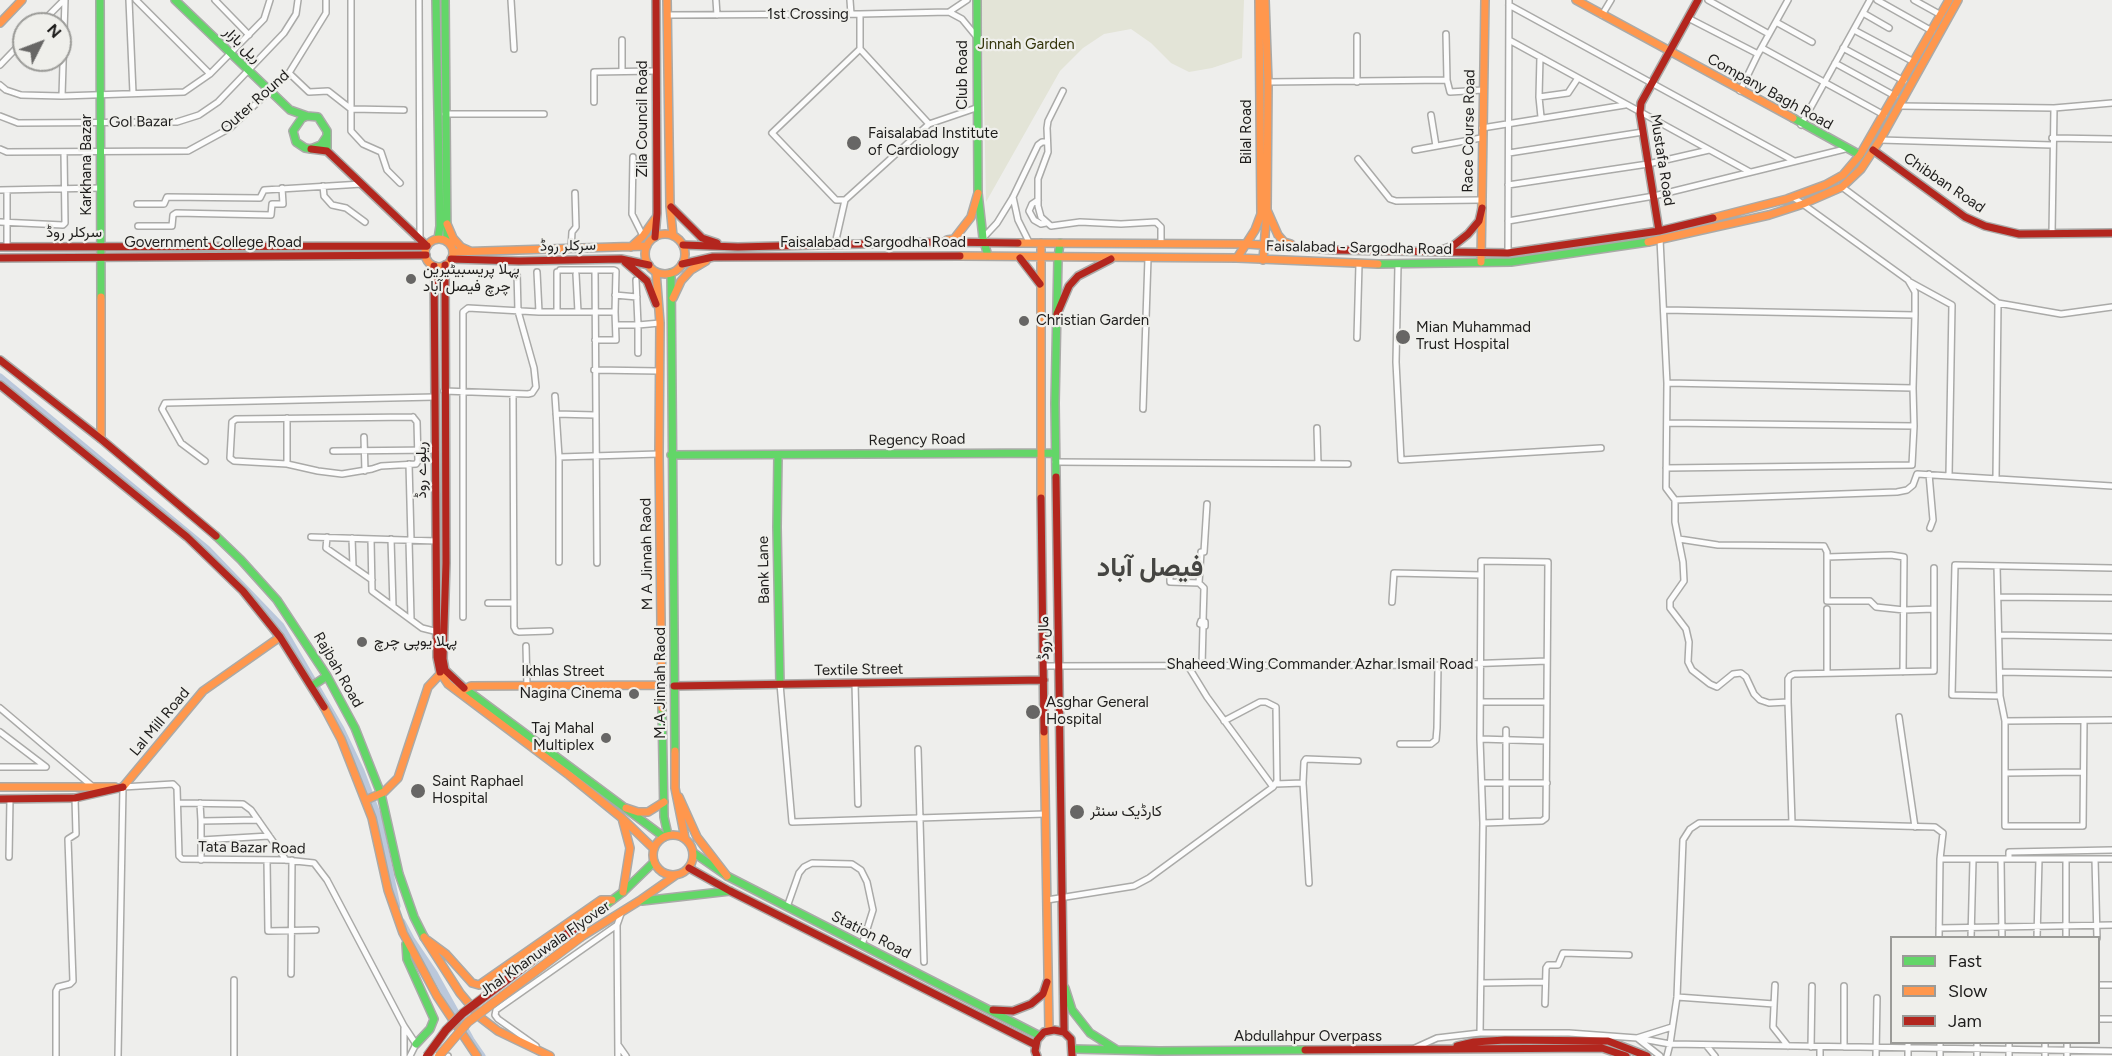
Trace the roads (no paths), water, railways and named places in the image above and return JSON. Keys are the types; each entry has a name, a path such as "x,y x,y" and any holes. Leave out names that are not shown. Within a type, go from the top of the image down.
{"main road":[{"path":"0,23 22,0"},
{"name":"Karkhana Bazar","path":"100,0 101,439"},
{"name":"ریل بازار","path":"175,0 290,111 318,117 327,130 327,136"},
{"path":"436,0 440,226 442,240 452,256 445,265 434,266 427,260 427,246 434,240 442,240"},
{"path":"442,240 447,224 445,0"},
{"name":"Zila Council Road","path":"655,237 657,217 656,0"},
{"name":"Zila Council Road","path":"667,0 670,206 673,236"},
{"name":"Club Road","path":"977,0 978,193 988,256"},
{"name":"Bilal Road","path":"1237,258 1247,244 1261,214 1259,0"},
{"name":"Bilal Road","path":"1263,260 1267,210 1268,82 1265,0"},
{"name":"Race Course Road","path":"1481,258 1481,138 1485,0"},
{"name":"Company Bagh Road","path":"1576,0 1860,156"},
{"name":"Mustafa Road","path":"1660,236 1640,113 1641,103 1698,0"},
{"name":"Faisalabad - Sargodha Road","path":"682,264 713,257 988,256 1112,259 1237,258 1398,265 1481,258 1660,236 1793,197 1836,179 1860,156 1949,0"},
{"name":"Faisalabad - Sargodha Road","path":"682,245 738,247 984,241 1265,244 1357,252 1435,253 1511,262 1660,236 1769,215 1803,204 1842,187 1862,169 1959,0"},
{"path":"290,111 296,142 305,148 327,151 427,246"},
{"path":"293,131 297,122 307,116"},
{"path":"310,149 321,145 327,136"},
{"path":"327,136 327,151"},
{"name":"Chibban Road","path":"1873,150 1965,217 1984,226 2019,234 2112,233"},
{"path":"940,242 954,239 965,227 971,217 978,193"},
{"path":"1435,253 1453,246 1468,234 1479,221 1482,204"},
{"path":"670,206 690,228 702,237 727,246"},
{"path":"1267,210 1272,225 1284,242 1300,248"},
{"path":"630,247 643,236 657,217"},
{"path":"447,224 453,238 461,247 471,252"},
{"path":"667,234 673,236 685,251 682,264 671,273 656,272 646,259 647,246 655,237 667,234"},
{"name":"مال روڈ","path":"1041,243 1040,453 1045,814 1050,975 1049,1030"},
{"name":"مال روڈ","path":"1060,243 1055,462 1064,1032"},
{"name":"Government College Road","path":"291,247 427,246"},
{"name":"سرکلر روڈ","path":"452,256 471,252 647,246"},
{"name":"سرکلر روڈ","path":"4,247 291,247"},
{"path":"290,256 291,247"},
{"path":"738,247 738,257"},
{"name":"Government College Road","path":"0,258 426,255"},
{"name":"سرکلر روڈ","path":"452,256 519,261 621,259 649,265"},
{"path":"671,313 674,294 681,280 691,270 713,257"},
{"path":"1020,258 1040,284"},
{"path":"621,259 647,281 660,313 671,313"},
{"path":"1057,314 1069,286 1078,276 1112,259"},
{"name":"ریلوے روڈ","path":"443,671 446,563 445,265"},
{"name":"ریلوے روڈ","path":"434,266 437,657 443,671"},
{"name":"M A Jinnah Raod","path":"656,272 660,313 659,454 666,836"},
{"path":"671,273 671,455"},
{"name":"Rajbah Road","path":"0,360 101,439 210,531 241,560 277,600 355,728 374,797 414,917 447,976 481,1018 498,1031 547,1054"},
{"name":"Rajbah Road","path":"0,385 187,537 243,591 280,637 312,686 374,797 372,818 388,890 405,938 437,996 477,1056"},
{"name":"Regency Road","path":"671,455 1055,453"},
{"name":"M.A Jinnah Raod","path":"671,455 675,788 685,838"},
{"name":"Bank Lane","path":"778,456 780,684"},
{"name":"Lal Mill Road","path":"123,787 203,691 280,637"},
{"path":"443,671 666,836"},
{"path":"374,797 398,778 428,687 443,671"},
{"path":"443,671 454,689 569,775 622,818 654,849"},
{"path":"312,686 326,677"},
{"name":"Textile Street","path":"674,686 1044,680"},
{"name":"Ikhlas Street","path":"465,689 471,686 662,685"},
{"path":"0,787 123,787"},
{"path":"0,799 75,798 123,787"},
{"path":"675,788 697,837 727,876"},
{"path":"626,808 648,812 664,802"},
{"path":"622,818 630,848 623,892"},
{"path":"675,835 685,838 692,847 693,853 689,868 676,875 663,872 654,862 654,849 666,836 675,835"},
{"name":"Station Road","path":"693,853 727,876 1040,1036"},
{"path":"425,939 446,954 472,983 479,985 601,900 612,900 654,862"},
{"name":"Station Road","path":"689,868 730,891 1036,1045"},
{"name":"Jhal Khanuwala Flyover","path":"445,1056 454,1036 489,1004 581,937 676,875"},
{"path":"639,901 730,891"},
{"name":"Jhal Khanuwala Flyover","path":"427,1056 463,1012 612,900"},
{"path":"405,938 407,959 435,1019 430,1029 416,1044"},
{"path":"988,1010 1013,1011 1031,1004 1043,994 1050,975"},
{"path":"1063,979 1072,1010 1092,1035 1118,1050"},
{"path":"1037,1056 1036,1045 1040,1036 1049,1030 1064,1032 1071,1039 1072,1052"},
{"path":"1542,1044 1608,1041 1647,1056"},
{"path":"1542,1044 1602,1048 1626,1056"},
{"name":"Abdullahpur Overpass","path":"1072,1052 1412,1050 1542,1044"}],"street":[{"path":"52,12 65,0"},
{"path":"62,96 65,0"},
{"path":"129,0 133,93"},
{"path":"136,0 210,74"},
{"path":"215,0 249,35"},
{"path":"0,85 6,90 21,94 62,96 184,92 210,74 264,19 270,0"},
{"name":"Gol Bazar","path":"0,116 18,123 177,122 199,115 218,102 284,33 296,14 298,0"},
{"name":"Outer Round","path":"2,151 188,151 231,128 289,73 326,13 326,0"},
{"path":"351,0 351,131 363,144 381,152 384,156 385,167 400,183"},
{"path":"420,0 420,240"},
{"path":"511,0 514,49"},
{"path":"716,0 717,15"},
{"path":"850,0 851,14"},
{"path":"967,0 949,12 962,19 977,37"},
{"path":"1602,15 1611,0"},
{"path":"1708,0 1768,34"},
{"path":"1740,91 1768,34 1788,0"},
{"path":"1801,125 1870,0"},
{"path":"1877,0 1932,31"},
{"path":"1914,0 1941,15"},
{"path":"1508,253 1509,2 1794,161"},
{"name":"1st Crossing","path":"667,15 949,12"},
{"path":"1863,13 1889,28"},
{"path":"860,14 860,49 929,124"},
{"path":"1688,18 1758,54"},
{"path":"1776,22 1812,42"},
{"path":"1854,30 1914,62"},
{"path":"1446,34 1449,77 1447,80 1450,92 1483,90"},
{"path":"1357,36 1357,82"},
{"path":"622,40 622,71"},
{"path":"1509,40 1750,172"},
{"path":"1762,48 1884,115"},
{"path":"1843,48 1904,81"},
{"path":"845,201 836,200 772,133 860,49"},
{"path":"0,65 12,52"},
{"path":"1540,57 1541,117"},
{"path":"1835,63 1895,96"},
{"path":"594,102 594,72 656,71"},
{"path":"289,73 309,92 328,92 351,109 404,110"},
{"path":"1539,97 1568,93 1578,78"},
{"path":"1268,82 1447,80"},
{"path":"1064,91 1048,121 1046,142 1048,152 1038,179 1041,217 1051,226 1087,222 1121,224 1156,222 1161,226 1161,244"},
{"path":"1899,106 2054,108 2112,103"},
{"path":"1482,128 1625,105"},
{"path":"835,244 845,201 929,124 976,108"},
{"path":"2052,234 2054,108"},
{"path":"445,114 544,114"},
{"path":"1431,115 1436,146"},
{"path":"1509,153 1643,132"},
{"path":"1415,150 1481,138"},
{"path":"1880,140 2052,142 2112,139"},
{"path":"984,241 1013,197 1038,145 1046,142"},
{"path":"1508,221 1654,196 1845,149"},
{"path":"1508,185 1648,164 1709,150"},
{"path":"0,222 63,225 66,220 64,152"},
{"path":"633,157 632,214 643,236"},
{"path":"1358,159 1390,199 1482,204"},
{"path":"1024,176 1038,179"},
{"path":"137,204 164,204 167,197 260,198 264,190 362,184"},
{"path":"323,186 324,196 332,205 346,208 365,222"},
{"path":"1842,187 1998,303 2061,314 2112,306"},
{"path":"4,247 8,222 3,190 101,188"},
{"path":"138,226 172,226 173,214 176,213 271,215 272,204 283,204 282,188"},
{"path":"571,249 572,232 576,227 575,193"},
{"path":"1013,197 1018,220 1029,242"},
{"path":"1793,197 1910,282 1952,305 1949,475"},
{"path":"1038,200 1029,211 1034,220 1041,224 1046,223"},
{"path":"1660,236 1667,383 1666,488 1675,500 1675,522 1684,580 1670,604 1688,635 1689,666 1713,686 1720,685 1733,674 1742,673 1760,700 1769,703 1788,702"},
{"path":"1143,409 1148,258"},
{"path":"1357,338 1359,264"},
{"path":"1398,265 1395,362 1401,460 1601,448"},
{"path":"557,312 558,271 616,271 616,340 595,340"},
{"path":"595,271 597,563"},
{"path":"444,392 528,394 532,393 536,387 534,368 518,311 517,272"},
{"path":"537,272 539,312"},
{"path":"576,274 578,312"},
{"path":"636,280 638,353"},
{"path":"1675,500 1897,492 1913,485 1917,474 1912,465 1915,291 1910,282"},
{"path":"615,295 637,297"},
{"path":"1996,478 1998,303"},
{"path":"464,617 465,309 615,312"},
{"path":"1665,310 1915,315"},
{"path":"616,326 660,323"},
{"path":"594,370 659,371"},
{"path":"1667,383 1913,388"},
{"path":"513,394 516,631 550,632"},
{"path":"555,396 559,457 559,562"},
{"path":"205,461 181,443 162,409 165,403 435,397"},
{"path":"556,414 595,415"},
{"path":"413,417 417,422 417,463 381,466 342,474 286,465 234,461 230,458 233,420 287,418 413,417"},
{"path":"286,465 287,418"},
{"path":"1667,423 1914,426"},
{"path":"1317,428 1318,464"},
{"path":"364,437 365,471"},
{"path":"333,451 436,450"},
{"path":"559,457 659,454"},
{"path":"1055,462 1348,464"},
{"path":"409,464 411,620"},
{"path":"1666,468 1912,465"},
{"path":"1917,474 2112,486"},
{"path":"1929,474 1933,520 1930,528"},
{"path":"1199,583 1207,504"},
{"path":"311,537 436,541"},
{"path":"327,537 326,548 372,579"},
{"path":"352,538 353,566"},
{"path":"371,539 372,591 422,628 438,632"},
{"path":"391,539 393,606"},
{"path":"1679,539 1719,545 1824,546 1827,557 1827,601 1870,601 1876,607 1904,610 1934,609"},
{"path":"1827,557 1891,555 1904,557 1903,672"},
{"path":"1483,823 1544,820 1547,783 1548,562 1482,561 1480,663 1547,662"},
{"path":"2000,696 1952,695 1955,565 2112,568"},
{"path":"1997,566 2000,696 2005,721 2005,826 2083,826 2084,721"},
{"path":"1792,823 1788,702 1790,676 1794,674 1934,671 1934,568"},
{"path":"1167,571 1170,573 1170,582 1199,583 1204,588 1202,666"},
{"path":"1392,602 1394,573 1481,575"},
{"path":"1998,597 2112,598"},
{"path":"488,603 514,603"},
{"path":"1827,609 1827,673"},
{"path":"1999,635 2112,637"},
{"path":"526,646 527,686"},
{"name":"Shaheed Wing Commander Azhar Ismail Road","path":"1044,666 1480,663 1483,823 1480,1033"},
{"path":"1400,744 1431,744 1436,740 1437,665"},
{"path":"1188,666 1224,721 1274,785"},
{"path":"2000,672 2112,674"},
{"path":"855,683 858,804"},
{"path":"780,684 792,822 1045,814"},
{"path":"1047,900 1134,886 1149,878 1274,785 1277,781 1276,706 1260,702 1224,721"},
{"path":"1481,702 1546,702"},
{"path":"0,708 93,786"},
{"path":"1899,717 1915,827"},
{"path":"2005,721 2112,720"},
{"path":"1506,730 1506,822"},
{"path":"0,732 46,767 0,766"},
{"path":"1480,739 1546,741"},
{"path":"918,749 924,962"},
{"path":"1310,883 1303,783 1304,762 1306,759 1358,760"},
{"path":"2005,773 2083,771"},
{"path":"1274,785 1303,783"},
{"path":"1482,783 1547,783"},
{"path":"118,1056 123,787 172,784 177,788 178,803 243,804 251,810 289,860 291,974"},
{"path":"56,1056 56,991 58,987 73,981 68,839 76,834 75,798"},
{"path":"9,799 9,857"},
{"name":"Tata Bazar Road","path":"178,803 179,856 186,861 289,860 314,863 327,880 404,1026 416,1044"},
{"path":"200,803 201,860"},
{"path":"201,821 258,820"},
{"path":"1666,1056 1677,997 1683,840 1690,829 1700,823 1792,823 1940,829 1942,833 1939,936"},
{"path":"201,840 269,836"},
{"path":"2008,859 2009,852 2112,850"},
{"path":"1940,859 2112,859"},
{"path":"2037,936 2038,859"},
{"path":"2066,859 2066,936"},
{"path":"2095,859 2097,936"},
{"path":"267,860 268,931 316,930"},
{"path":"1971,936 1973,860"},
{"path":"2001,860 2002,936"},
{"path":"787,907 799,873 804,867 812,863 852,864 861,870 867,882 873,910 861,945"},
{"path":"618,1056 617,925 623,910"},
{"path":"547,1054 498,1019 495,1016 496,1010 617,925"},
{"path":"1939,928 2112,925"},
{"path":"1545,1004 1547,966 1558,965 1565,952 1629,955"},
{"path":"234,980 234,1056"},
{"path":"1481,982 1545,982"},
{"path":"1774,986 1773,1027 1788,1046"},
{"path":"1811,1047 1812,986"},
{"path":"1844,987 1847,1056"},
{"path":"1677,997 1774,1004"},
{"path":"1876,1056 1877,998"},
{"path":"404,1026 404,1056"},
{"path":"1637,1038 1672,1027"},
{"path":"1412,1050 1437,1038 1480,1033 1569,1033 1637,1038 1670,1044 1877,1048 1940,1046 2009,1053 2112,1051"},
{"path":"1637,1038 1660,1056"},
{"path":"410,1056 416,1044"},
{"path":"618,1044 626,1056"},
{"path":"1706,1045 1715,1056"},
{"path":"1908,1046 1908,1056"},
{"path":"1940,1046 1940,1056"},
{"path":"1820,1047 1820,1056"}],"waterway":[{"path":"0,377 207,549 281,626 341,729 361,771 378,816 397,906"},
{"path":"402,922 482,1056"}],"place":[{"name":"Faisalabad Institute of Cardiology","path":"854,143"},
{"name":"پہلا پریسبیٹیرین چرچ فیصل آباد","path":"411,279"},
{"name":"Christian Garden","path":"1024,321"},
{"name":"Mian Muhammad Trust Hospital","path":"1403,337"},
{"name":"پہلا یوپی چرچ","path":"362,642"},
{"name":"Nagina Cinema","path":"634,694"},
{"name":"Asghar General Hospital","path":"1033,712"},
{"name":"Taj Mahal Multiplex","path":"606,738"},
{"name":"Saint Raphael Hospital","path":"418,791"},
{"name":"کارڈیک سنٹر","path":"1077,812"}],"district":[{"name":"فیصل آباد","path":"1150,568"}],"park label":[{"name":"Jinnah Garden","path":"1026,45"}]}
